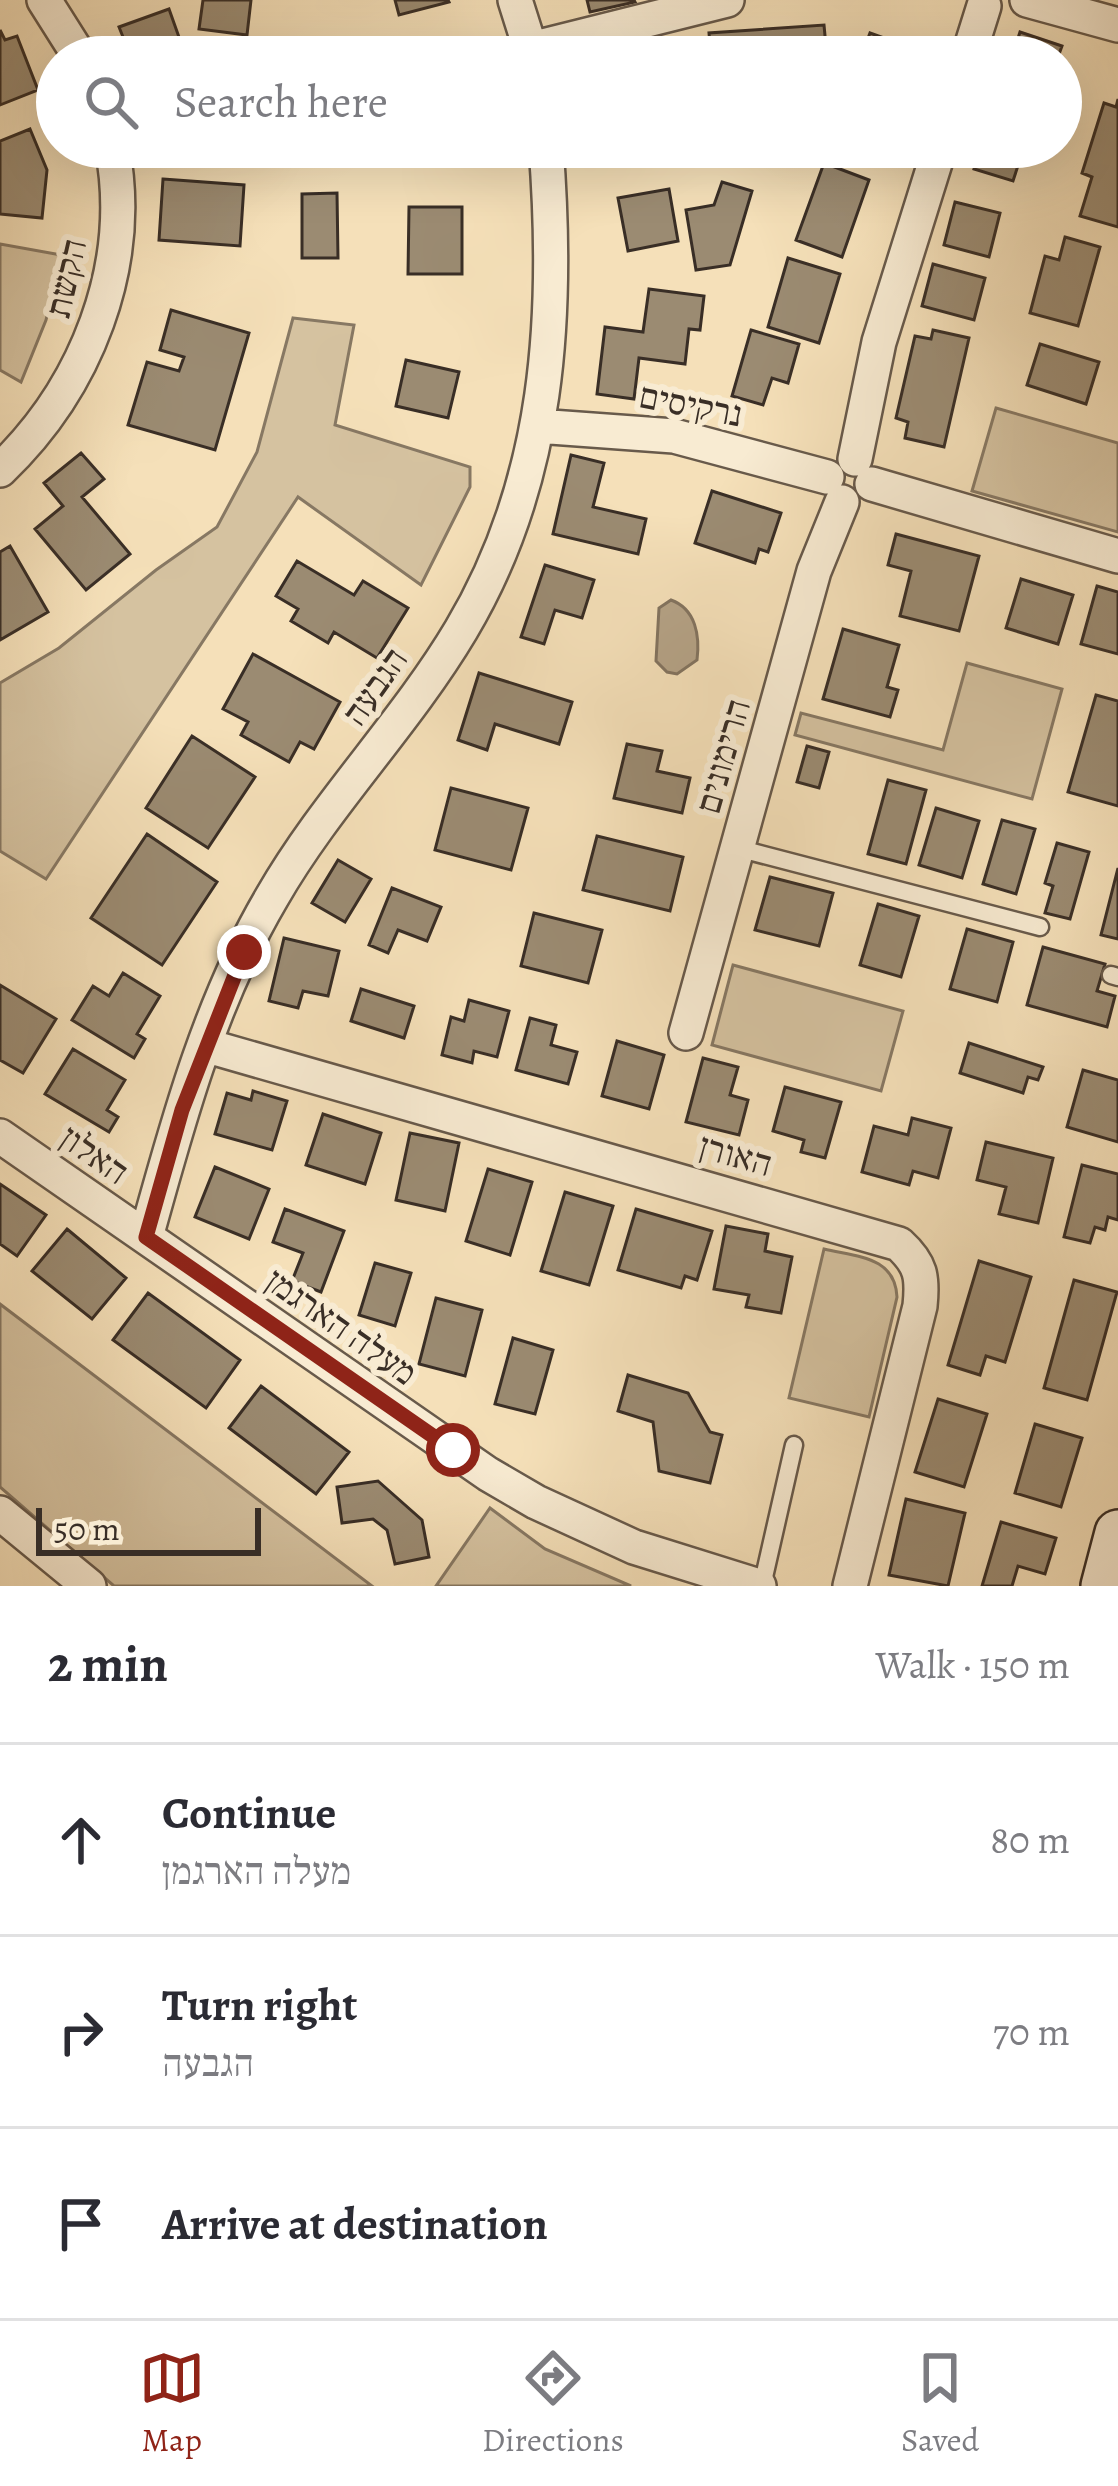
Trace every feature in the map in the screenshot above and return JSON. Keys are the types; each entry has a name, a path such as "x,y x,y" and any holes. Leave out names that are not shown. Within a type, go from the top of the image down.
{"street":[{"path":"44,0 67,36"},
{"path":"514,0 526,36"},
{"path":"595,36 727,0"},
{"path":"1027,0 1118,26"},
{"path":"977,36 992,2"},
{"name":"הקשת","path":"0,470 27,444 58,402 87,351 109,288 117,230 116,168"},
{"name":"הגבעה","path":"146,1237 204,1045 272,896 461,630 493,566 547,380 553,293 547,168"},
{"name":"הרימונים","path":"686,1033 814,571 849,481 879,342 933,168"},
{"name":"נרקיסים","path":"537,426 613,428 688,438 1118,556"},
{"name":"האורן","path":"204,1045 899,1244 917,1260 923,1277 920,1306 850,1586"},
{"name":"האלון","path":"0,1136 146,1237"},
{"name":"מעלה הארגמן","path":"146,1237 453,1450 536,1502 634,1547 760,1586"},
{"path":"0,1513 89,1586"},
{"path":"1104,1586 1118,1533"}],"lane":[{"path":"737,848 1040,927"},
{"path":"760,1586 794,1444"}],"shaded area":[{"path":"0,244 61,255 46,320 21,382 0,370"},
{"path":"293,318 354,325 335,425 470,467 470,487 421,585 298,497 46,879 0,851 0,683 59,648 217,527 257,452"},
{"path":"996,408 1118,443 1118,532 972,491"},
{"path":"671,600 691,617 698,642 697,660 677,674 656,661 659,608"},
{"path":"967,663 1062,689 1032,799 795,735 801,713 943,750"},
{"path":"733,965 903,1011 881,1091 712,1045"},
{"path":"824,1249 872,1261 895,1283 897,1297 869,1417 789,1398"},
{"path":"0,1304 372,1586 114,1586 0,1487"},
{"path":"490,1508 545,1549 631,1586 436,1586"}],"building":[{"path":"203,0 251,0 247,35 199,29"},
{"path":"395,0 448,0 449,2 399,15"},
{"path":"587,0 634,0 635,2 590,12"},
{"path":"169,9 179,36 123,36 119,27"},
{"path":"824,25 825,36 709,36"},
{"path":"0,30 5,40 17,36 36,91 0,105"},
{"path":"1118,99 1118,227 1080,216 1092,177 1082,173 1104,103 1116,107"},
{"path":"30,129 36,143 36,168 47,170 42,218 0,214 0,141"},
{"path":"822,168 837,168 869,180 842,257 796,240"},
{"path":"974,168 1017,168 1013,181"},
{"path":"163,179 244,185 240,246 159,240"},
{"path":"722,182 752,191 730,265 696,270 686,210 714,205"},
{"path":"669,189 678,241 628,251 618,198"},
{"path":"337,193 338,258 302,258 302,194"},
{"path":"955,202 1000,213 989,257 944,245"},
{"path":"409,207 462,207 462,274 408,274"},
{"path":"1065,237 1100,247 1078,326 1030,313 1045,256 1059,260"},
{"path":"788,258 840,274 819,343 768,327"},
{"path":"933,264 985,278 974,320 922,306"},
{"path":"649,289 704,296 700,330 689,329 685,364 639,358 634,399 597,394 605,327 643,332"},
{"path":"171,310 249,333 215,450 128,425 147,362 179,371 184,357 160,350"},
{"path":"751,330 799,344 788,383 772,378 763,405 732,396"},
{"path":"933,330 969,338 944,447 905,438 908,422 896,418 915,336 931,339"},
{"path":"1040,344 1099,362 1086,404 1027,385"},
{"path":"406,360 459,372 448,418 396,406"},
{"path":"81,453 104,479 82,497 130,554 86,590 35,529 63,506 44,483"},
{"path":"571,455 604,463 593,507 646,519 638,554 553,534"},
{"path":"712,491 781,513 768,552 759,549 755,563 695,543"},
{"path":"896,534 979,556 959,631 900,616 911,571 888,565"},
{"path":"10,546 48,612 0,640 0,552"},
{"path":"297,561 354,595 363,581 408,608 377,658 334,632 328,643 291,621 298,609 276,596"},
{"path":"545,565 594,580 582,618 555,610 544,644 521,637"},
{"path":"1021,579 1073,595 1058,644 1006,628"},
{"path":"1097,586 1118,592 1118,654 1081,644"},
{"path":"843,629 899,645 887,687 898,690 890,717 823,699"},
{"path":"253,654 340,702 314,749 300,742 289,762 241,735 248,722 223,709"},
{"path":"479,673 572,702 559,744 495,724 487,750 458,740"},
{"path":"1096,695 1118,701 1118,806 1068,792"},
{"path":"192,736 255,777 208,848 146,808"},
{"path":"627,744 662,751 657,771 690,778 682,813 614,798"},
{"path":"807,746 829,752 819,788 797,782"},
{"path":"888,780 926,790 906,864 868,854"},
{"path":"451,788 528,808 511,870 435,850"},
{"path":"936,808 979,821 962,878 919,865"},
{"path":"1002,820 1035,829 1016,894 983,884"},
{"path":"147,834 217,882 162,965 91,918"},
{"path":"597,836 683,857 670,911 583,890"},
{"path":"1057,843 1089,852 1070,919 1045,913 1053,886 1045,883"},
{"path":"338,860 371,879 345,922 312,903"},
{"path":"1118,868 1118,939 1101,935"},
{"path":"770,877 833,893 819,946 755,930"},
{"path":"392,888 441,907 427,941 398,930 388,953 369,945"},
{"path":"878,904 919,916 901,977 860,965"},
{"path":"534,913 602,930 588,983 521,966"},
{"path":"967,929 1013,942 997,1002 950,989"},
{"path":"284,938 339,951 328,996 303,991 298,1008 269,1001"},
{"path":"1043,947 1105,964 1097,991 1115,996 1107,1027 1027,1005"},
{"path":"123,973 160,996 137,1034 145,1039 134,1058 72,1020 93,986 109,996"},
{"path":"0,985 56,1019 23,1073 0,1060"},
{"path":"361,989 414,1006 404,1038 351,1021"},
{"path":"469,1000 509,1011 497,1057 474,1051 472,1063 442,1055 451,1017 464,1021"},
{"path":"530,1018 556,1025 551,1045 577,1052 568,1084 516,1070"},
{"path":"617,1041 664,1055 649,1109 602,1096"},
{"path":"969,1043 1043,1067 1038,1080 1028,1077 1023,1093 960,1073"},
{"path":"73,1049 125,1080 107,1110 118,1117 109,1132 45,1094"},
{"path":"703,1058 738,1067 730,1095 748,1100 739,1135 686,1122"},
{"path":"1083,1070 1118,1080 1118,1142 1067,1127"},
{"path":"785,1087 841,1102 825,1158 801,1152 804,1140 773,1131"},
{"path":"253,1091 287,1101 272,1150 215,1134 227,1093 251,1100"},
{"path":"323,1114 381,1133 365,1184 306,1165"},
{"path":"912,1118 951,1128 938,1178 913,1171 909,1185 862,1172 874,1126 908,1135"},
{"path":"410,1133 459,1143 445,1211 396,1200"},
{"path":"986,1142 1053,1158 1038,1223 999,1214 1006,1187 977,1180"},
{"path":"1082,1165 1118,1174 1118,1220 1108,1217 1105,1230 1095,1227 1090,1243 1064,1237"},
{"path":"215,1167 269,1189 249,1239 195,1217"},
{"path":"488,1169 532,1182 510,1255 466,1241"},
{"path":"0,1184 46,1215 17,1256 0,1244"},
{"path":"565,1192 613,1206 589,1285 541,1271"},
{"path":"285,1209 344,1231 321,1292 292,1281 303,1253 273,1242"},
{"path":"636,1209 712,1231 697,1280 685,1276 681,1288 618,1270"},
{"path":"726,1226 768,1234 765,1251 792,1257 781,1313 746,1307 749,1295 714,1289"},
{"path":"67,1229 126,1278 92,1319 32,1271"},
{"path":"979,1261 1031,1277 1005,1362 986,1356 980,1375 948,1365"},
{"path":"375,1263 411,1273 395,1326 359,1315"},
{"path":"1074,1280 1117,1292 1087,1400 1044,1388"},
{"path":"148,1293 240,1360 206,1408 113,1340"},
{"path":"436,1298 482,1310 465,1376 419,1364"},
{"path":"513,1338 553,1350 535,1414 495,1404"},
{"path":"628,1375 688,1393 710,1432 722,1435 710,1483 659,1471 653,1422 618,1411"},
{"path":"261,1386 349,1452 316,1494 229,1428"},
{"path":"938,1399 987,1414 964,1487 915,1472"},
{"path":"1035,1424 1082,1438 1061,1507 1015,1493"},
{"path":"378,1481 422,1520 429,1557 395,1564 387,1530 373,1519 342,1523 337,1487"},
{"path":"906,1499 965,1513 948,1586 889,1575"},
{"path":"1001,1522 1056,1538 1045,1574 1018,1566 1012,1586 982,1586"}],"route":[{"path":"244,952 204,1045 146,1237 453,1450"}]}
